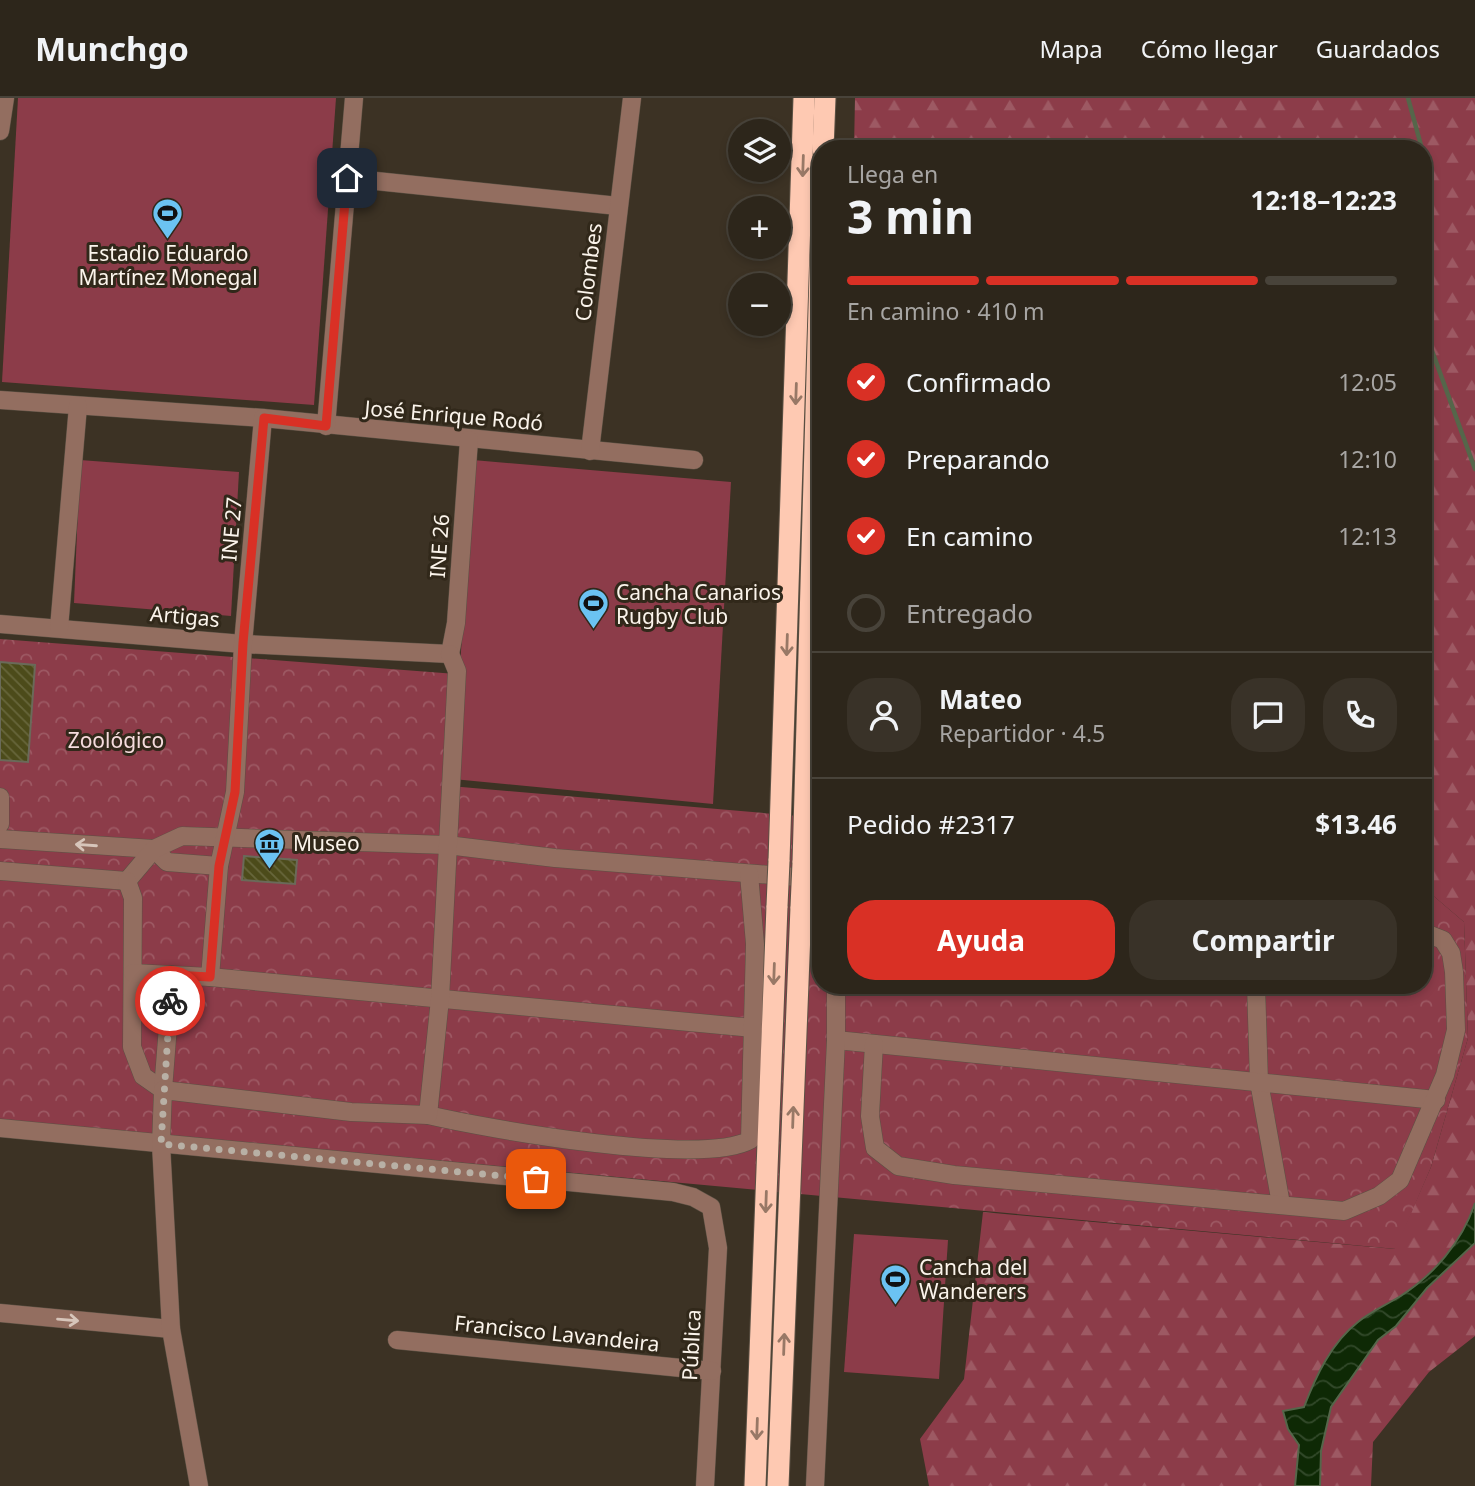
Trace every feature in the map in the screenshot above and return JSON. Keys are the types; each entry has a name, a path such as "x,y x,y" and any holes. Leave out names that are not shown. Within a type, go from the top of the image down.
{"highway":[{"path":"755,1486 804,98"},
{"path":"823,140 825,98"},
{"path":"778,1486 803,863 812,550"}],"street":[{"path":"0,131 5,98"},
{"path":"326,426 354,98"},
{"name":"Colombes","path":"590,451 632,98"},
{"path":"347,178 618,206"},
{"name":"José Enrique Rodó","path":"0,400 264,418 694,460"},
{"path":"59,628 78,405"},
{"name":"INE 27","path":"210,977 219,866 235,792 243,643 264,418"},
{"name":"INE 26","path":"450,654 456,623 469,440"},
{"name":"Artigas","path":"0,624 243,643 450,654"},
{"path":"428,1115 440,999 457,671 450,654"},
{"path":"0,797 0,824"},
{"path":"127,881 154,849 181,836 447,845 555,858 812,878"},
{"path":"0,839 154,849 167,862 219,866"},
{"path":"0,871 127,881"},
{"path":"127,881 133,898 132,1047 144,1076 163,1090 352,1112 428,1115 541,1136 691,1150 737,1147 750,1140 755,944 749,874"},
{"path":"874,1045 870,1116 875,1148 898,1166 954,1175 1344,1211 1379,1196 1400,1180 1446,1074 1455,1030 1454,972 1451,953 1443,940 1432,936"},
{"path":"133,973 210,977 753,1028"},
{"path":"172,975 161,1144 171,1329 199,1486"},
{"path":"815,1486 836,994"},
{"path":"1256,994 1259,1082 1280,1204"},
{"path":"836,1040 1436,1100"},
{"path":"0,1128 161,1144"},
{"name":"Pública","path":"161,1144 673,1192 693,1197 711,1207 718,1248 705,1486"},
{"path":"0,1314 171,1329"},
{"name":"Francisco Lavandeira","path":"397,1340 712,1371"}],"green space":[{"name":"Estadio Eduardo Martínez Monegal","path":"18,98 336,98 314,405 2,382"},
{"path":"855,98 1475,98 1475,1336 1429,1372 1373,1442 1371,1486 929,1486 920,1439 964,1379 983,1212 1395,1249 1431,1167 1468,1038 1464,922 1432,895 1432,140 854,140"},
{"path":"80,460 239,472 231,616 74,603"},
{"name":"Cancha Canarios Rugby Club","path":"473,460 731,482 713,804 453,779"},
{"name":"Zoológico","path":"0,639 456,674 450,786 812,817 812,994 1432,994 1432,895 1464,922 1468,1038 1431,1167 1396,1249 0,1120"},
{"name":"Cancha del Wanderers","path":"854,1234 948,1240 939,1379 844,1372"}],"water":[{"path":"1475,1203 1475,1243 1427,1288 1396,1326 1378,1340 1331,1407 1321,1451 1320,1486 1295,1486 1299,1445 1288,1429 1283,1411 1304,1407 1325,1361 1348,1330 1412,1288 1435,1268 1463,1231"}],"building":[{"path":"0,662 35,665 28,762 0,760"},
{"name":"Museo","path":"244,856 297,860 295,884 242,880"}],"waterway":[{"path":"1408,98 1420,140"},
{"path":"1432,351 1475,469"}],"way so far":[{"path":"170,1001 161,1144 536,1179"}],"place":[{"name":"Estadio Eduardo Martínez Monegal","path":"168,240"},
{"name":"Cancha Canarios Rugby Club","path":"593,631"},
{"name":"Museo","path":"270,870"},
{"name":"Cancha del Wanderers","path":"896,1306"}],"route":[{"path":"170,1001 172,975 210,977 219,866 230,827 235,792 243,643 264,418 326,426 347,178"}]}
